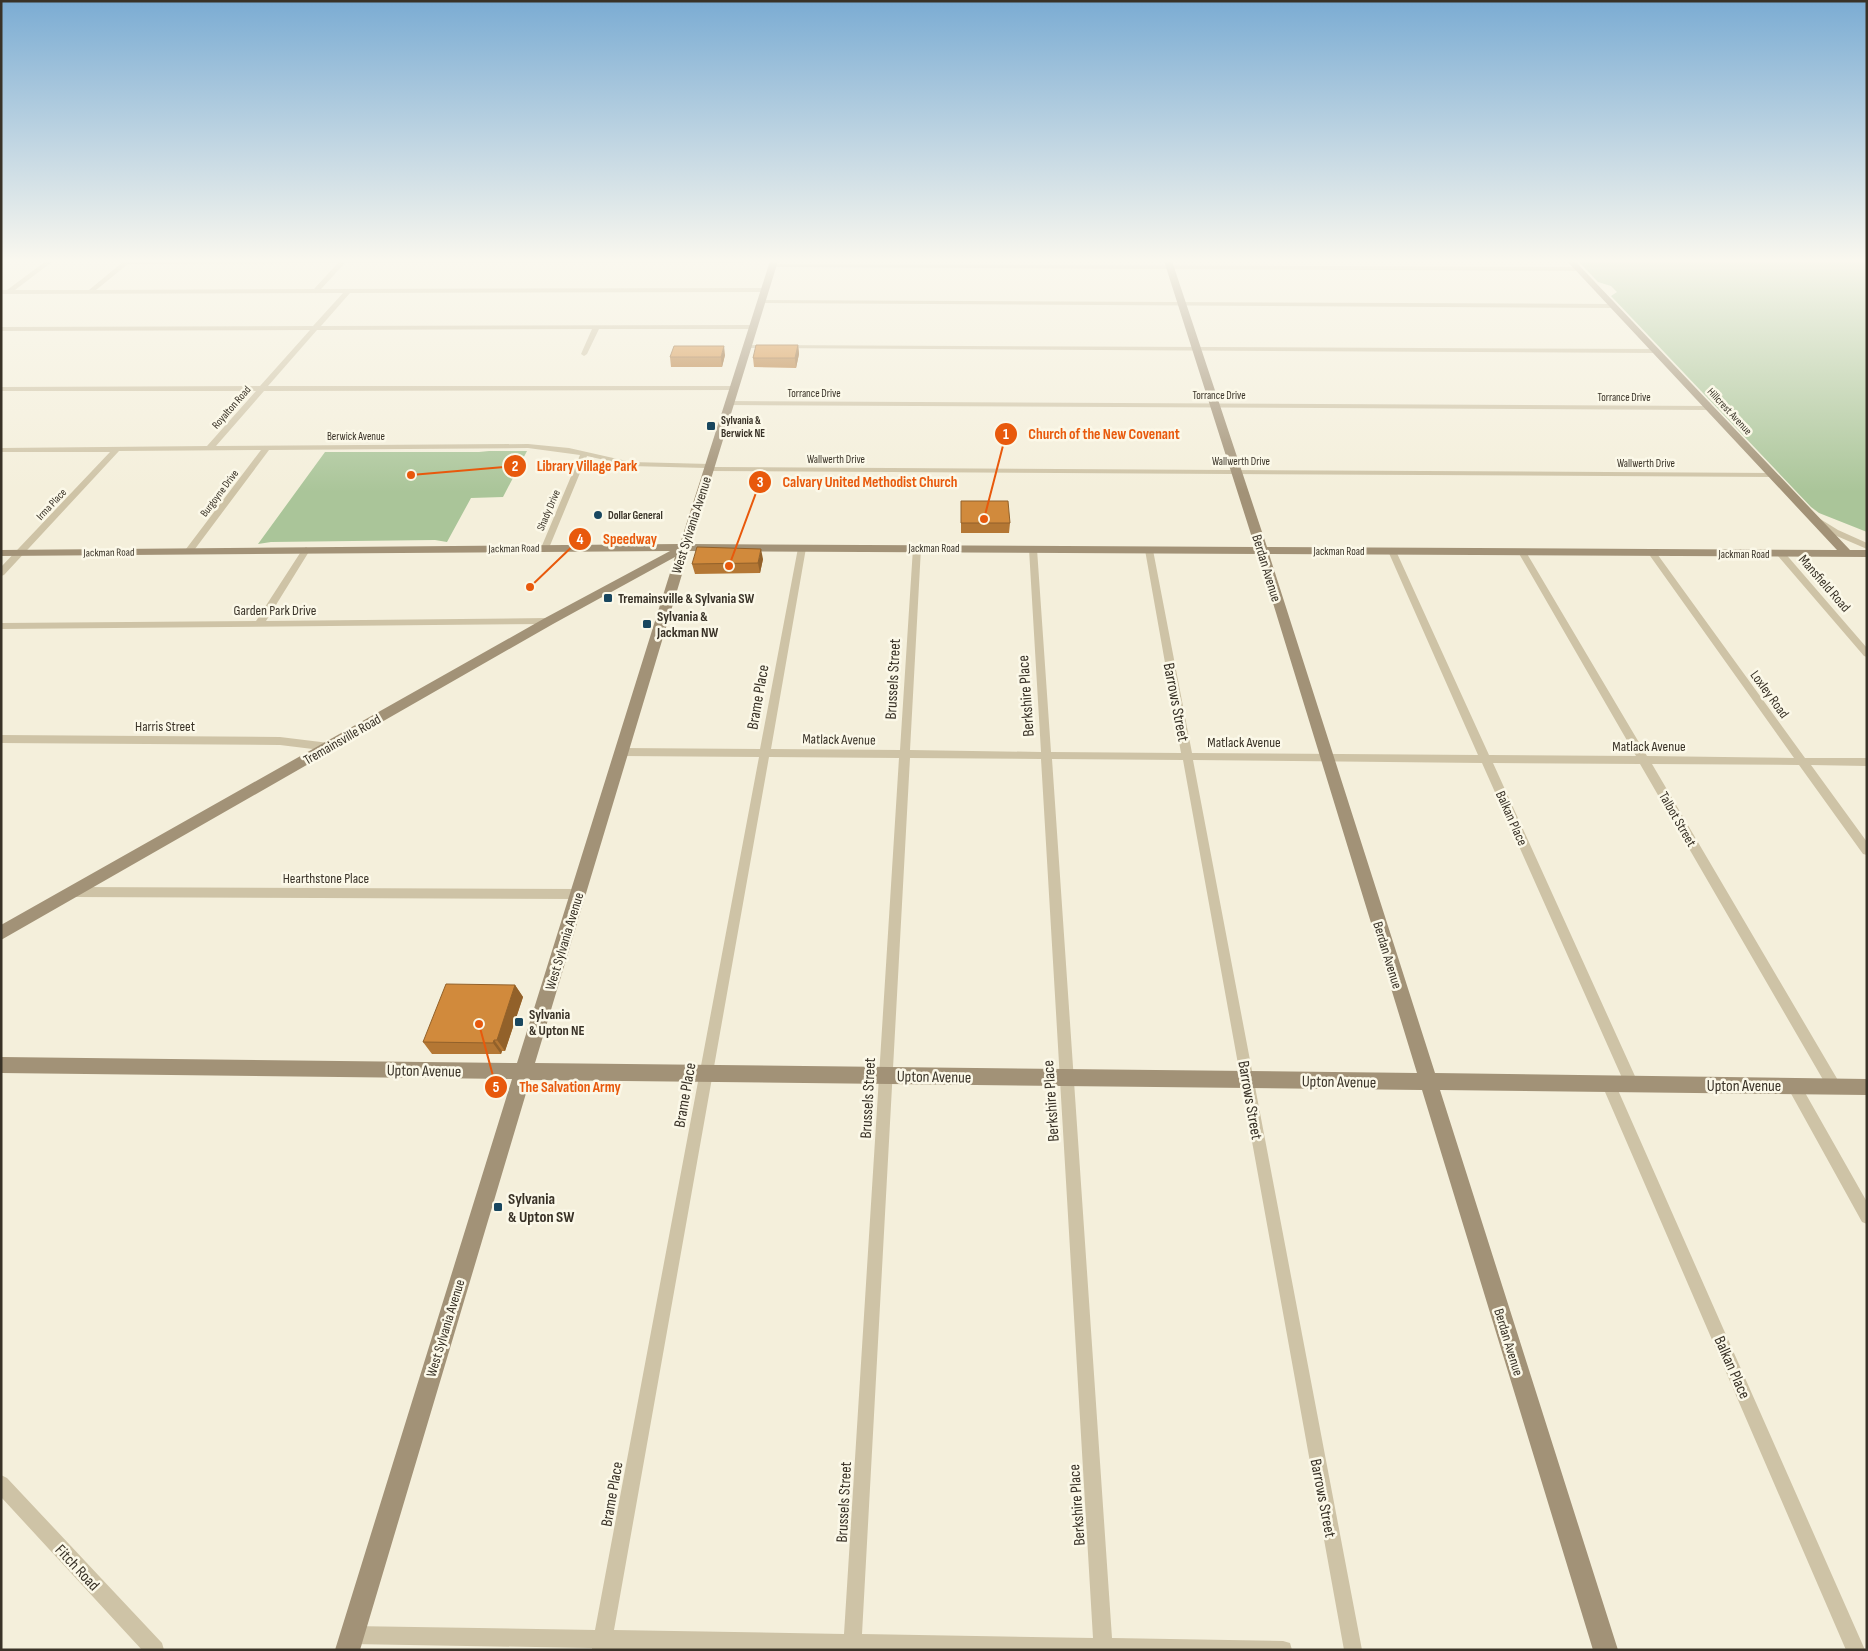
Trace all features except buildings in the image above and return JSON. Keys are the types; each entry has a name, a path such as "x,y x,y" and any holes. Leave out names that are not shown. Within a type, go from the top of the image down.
{"street":[{"name":"Royalton Road","path":"210,448 306,338"},
{"path":"584,354 591,338"},
{"name":"West Sylvania Avenue","path":"349,1642 750,338"},
{"name":"Berdan Avenue","path":"1193,338 1262,550 1606,1650"},
{"name":"Hillcrest Avenue","path":"1644,338 1847,554"},
{"path":"747,347 1656,351"},
{"path":"1,389 734,388"},
{"name":"Torrance Drive","path":"729,403 1710,408"},
{"name":"Berwick Avenue","path":"2,451 528,446 557,448 631,464 709,467"},
{"name":"Burgoyne Drive","path":"189,552 267,448"},
{"name":"Irma Place","path":"1,573 117,449"},
{"name":"Shady Drive","path":"545,548 584,454"},
{"name":"Wallwerth Drive","path":"709,467 1772,475"},
{"name":"Hillcrest Avenue","path":"1809,513 1836,532 1867,546"},
{"name":"Jackman Road","path":"1,553 684,547 1867,554"},
{"name":"Tremainsville Road","path":"1,933 549,621 684,547"},
{"name":"Brame Place","path":"602,1644 802,548"},
{"name":"Brussels Street","path":"852,1646 917,548"},
{"name":"Berkshire Place","path":"1033,549 1103,1648"},
{"path":"259,624 306,550"},
{"name":"Barrows Street","path":"1149,550 1353,1650"},
{"name":"Balkan Place","path":"1392,551 1632,1085"},
{"name":"Talbot Street","path":"1522,552 1834,1086"},
{"name":"Loxley Road","path":"1652,553 1867,851"},
{"name":"Mansfield Road","path":"1781,554 1867,654"},
{"name":"Garden Park Drive","path":"1,626 549,621"},
{"name":"Harris Street","path":"1,739 280,741 329,746"},
{"name":"Matlack Avenue","path":"622,752 1867,762"},
{"name":"Hearthstone Place","path":"74,892 578,894"},
{"name":"Upton Avenue","path":"1,1065 1867,1087"},
{"name":"Balkan Place","path":"1609,1085 1856,1650"},
{"path":"1794,1086 1867,1217"},
{"name":"Fitch Road","path":"1,1484 155,1650"},
{"path":"349,1642 1283,1650"}],"green space":[{"path":"1651,338 1867,338 1867,532 1819,513 1811,507"},
{"path":"527,451 503,497 471,498 447,542 435,540 271,542 258,544 325,452"}],"place":[{"name":"Sylvania & Berwick NE","path":"711,426"},
{"name":"Library Village Park","path":"411,475"},
{"name":"Dollar General","path":"598,515"},
{"name":"Church of the New Covenant","path":"984,519"},
{"name":"Calvary United Methodist Church","path":"729,566"},
{"name":"Speedway","path":"530,587"},
{"name":"Tremainsville & Sylvania SW","path":"608,598"},
{"name":"Sylvania & Jackman NW","path":"647,624"},
{"name":"Sylvania & Upton NE","path":"519,1022"},
{"name":"The Salvation Army","path":"479,1024"},
{"name":"Sylvania & Upton SW","path":"498,1207"}]}
